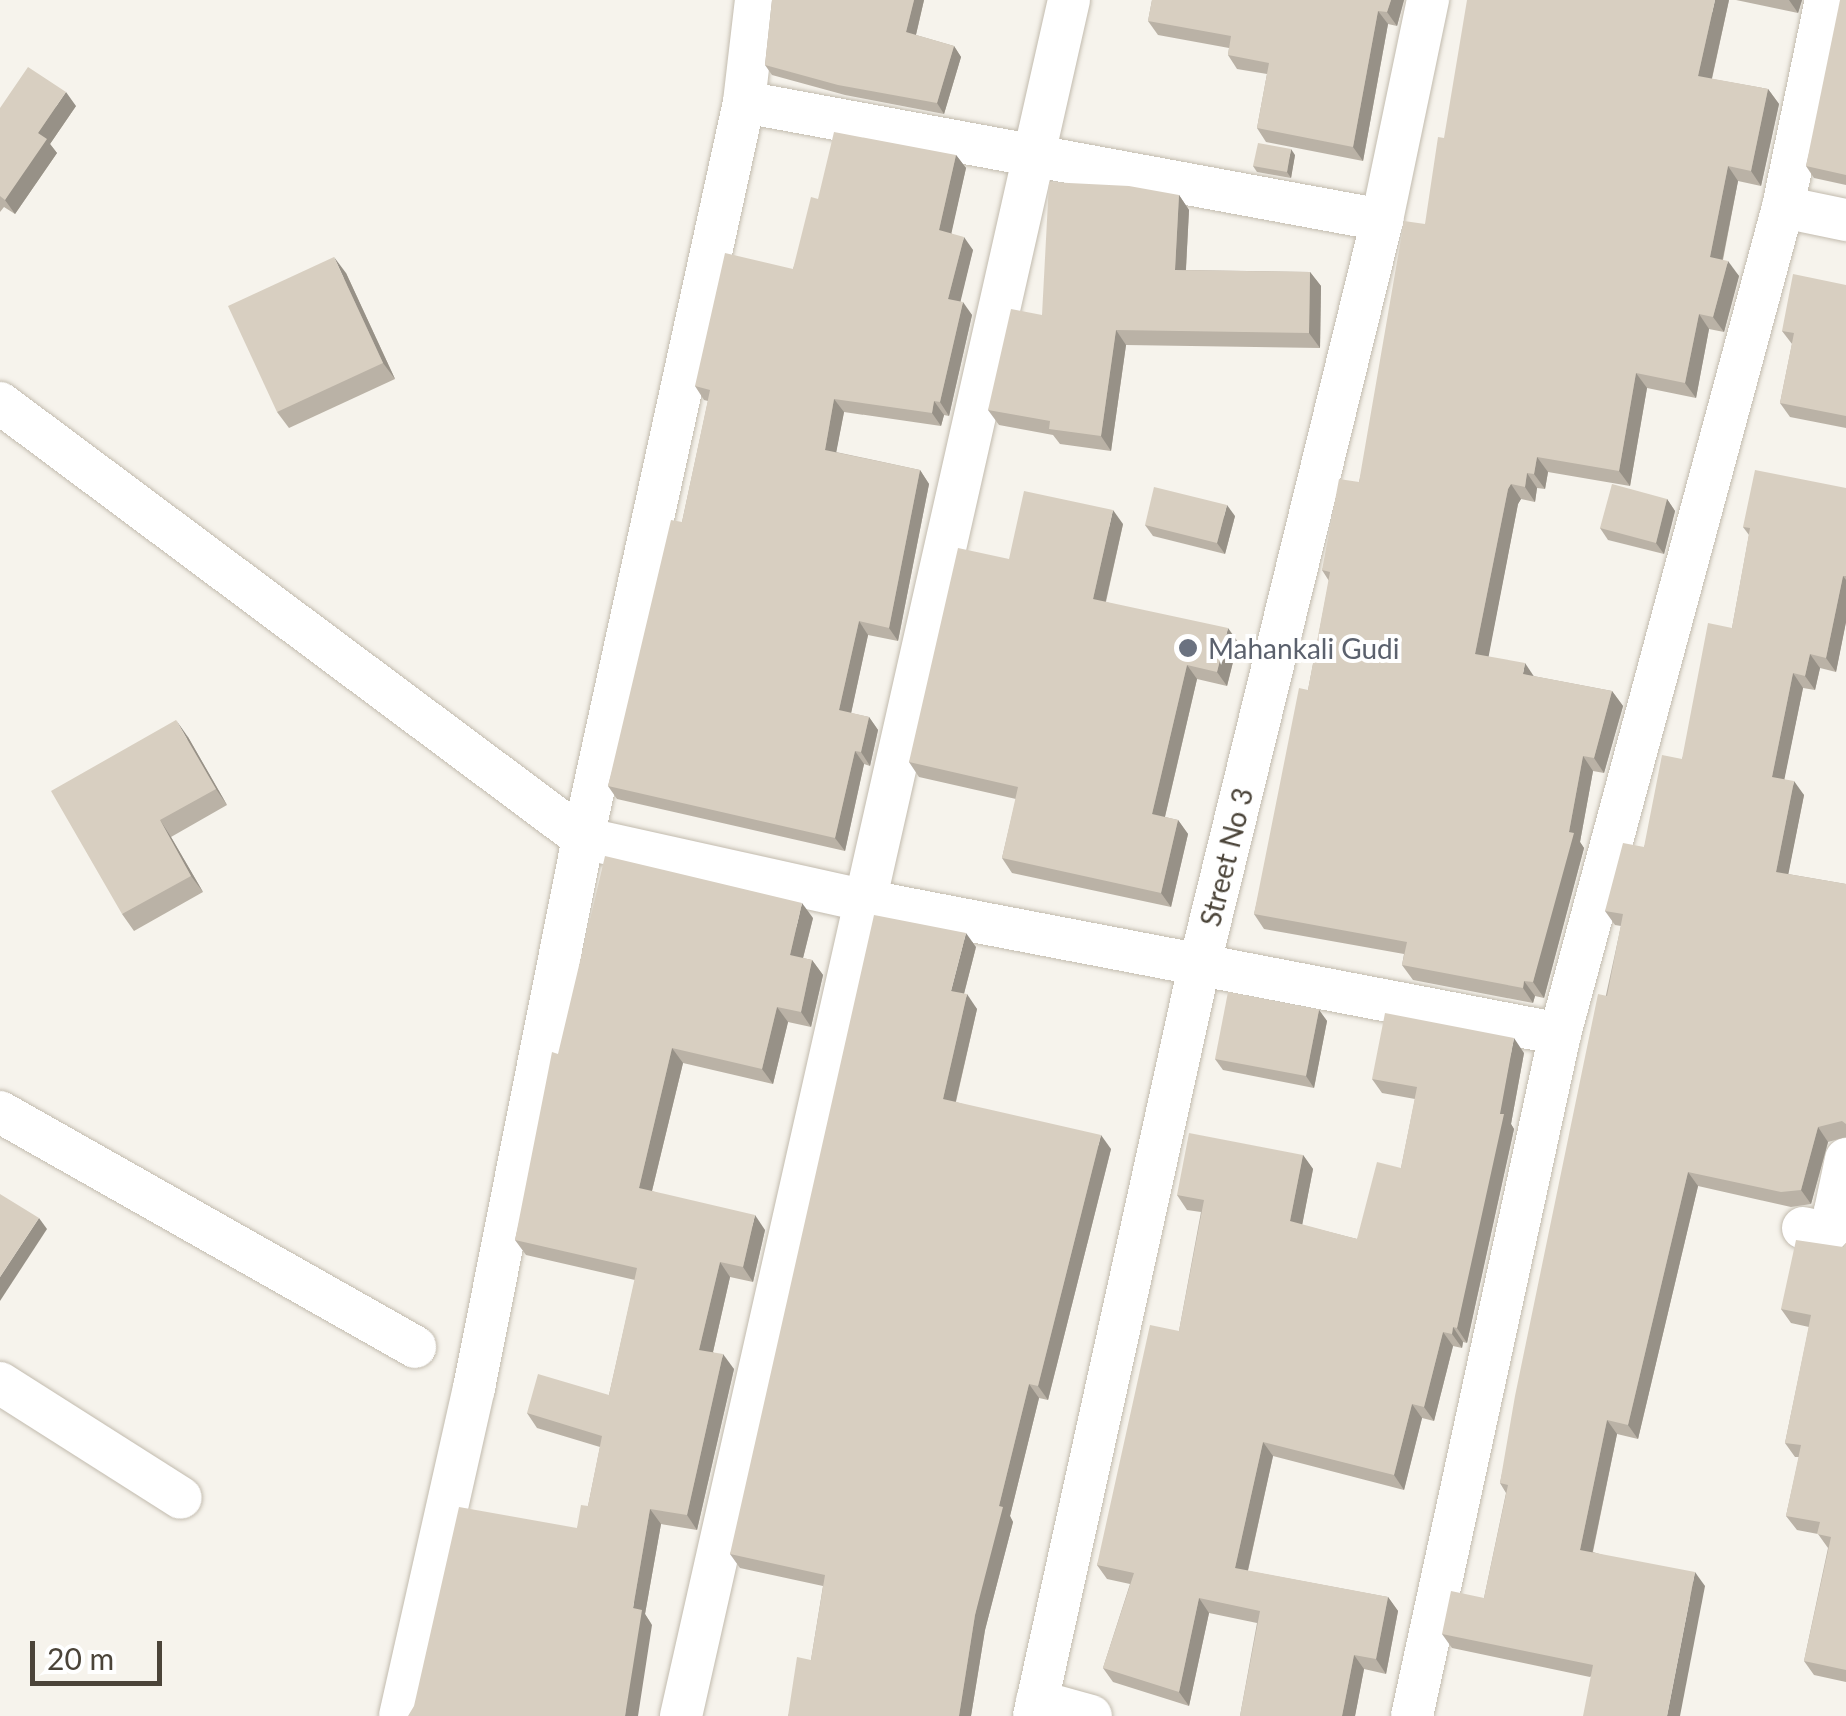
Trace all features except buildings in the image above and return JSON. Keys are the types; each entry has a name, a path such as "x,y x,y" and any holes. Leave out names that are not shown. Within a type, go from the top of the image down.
{"street":[{"path":"400,1716 474,1388 583,838 744,102 756,0"},
{"path":"681,1716 1069,0"},
{"name":"Street No 3","path":"1036,1708 1199,968 1382,220 1428,0"},
{"path":"1412,1716 1560,1034 1783,207 1826,0"},
{"path":"744,102 1382,220"},
{"path":"1783,207 1846,220"},
{"path":"0,403 583,838 1199,968 1560,1034"},
{"path":"0,1112 415,1347"},
{"path":"1846,1159 1835,1211 1846,1213"},
{"path":"1802,1228 1846,1237"},
{"path":"0,1383 181,1498"},
{"path":"1036,1708 1092,1716"}],"place":[{"name":"Mahankali Gudi","path":"1188,648"}]}
